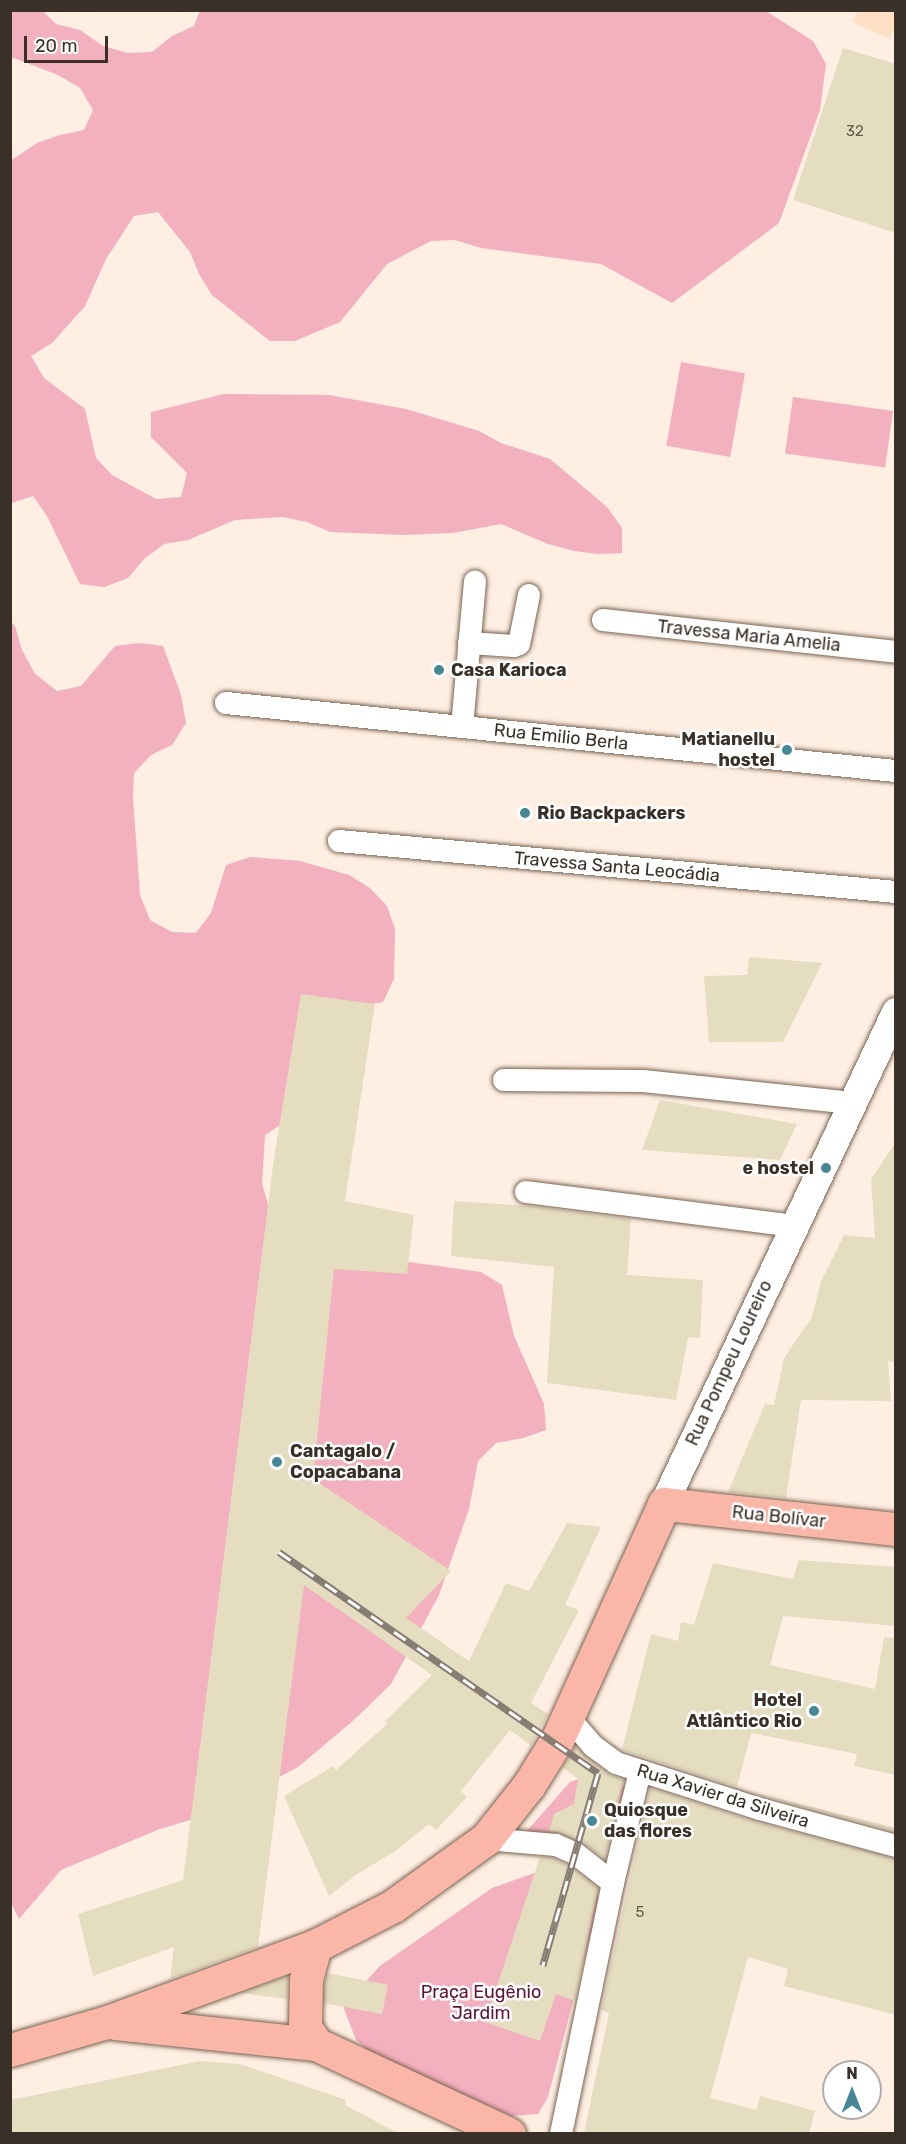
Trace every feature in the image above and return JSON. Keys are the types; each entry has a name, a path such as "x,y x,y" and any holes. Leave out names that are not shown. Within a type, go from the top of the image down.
{"main road":[{"name":"Rua Bolívar","path":"664,1504 896,1529"},
{"name":"Rua Pompeu Loureiro","path":"568,1717 664,1504"},
{"path":"10,2050 107,2022 315,1946 393,1906 486,1839 529,1785 568,1717"},
{"path":"315,1946 306,1979 305,2027 316,2044"},
{"path":"107,2022 316,2044 509,2133"}],"street":[{"path":"462,727 475,582"},
{"path":"469,643 514,646 519,644 529,595"},
{"name":"Travessa Maria Amelia","path":"603,620 896,652"},
{"name":"Rua Emilio Berla","path":"226,703 896,771"},
{"name":"Travessa Santa Leocádia","path":"339,841 896,892"},
{"name":"Rua Pompeu Loureiro","path":"664,1504 896,1012"},
{"path":"504,1080 643,1081 852,1103"},
{"path":"526,1192 794,1226"},
{"name":"Rua Xavier da Silveira","path":"568,1717 606,1758 760,1809 896,1846"},
{"path":"561,2133 613,1883 640,1771"},
{"path":"486,1839 556,1845 576,1854 613,1883"}],"shaded area":[{"path":"858,11 895,11 895,26 890,39 852,22"}],"green space":[{"path":"11,10 43,11 56,24 80,30 103,46 128,53 152,52 172,36 194,26 200,10 766,11 813,41 826,64 820,110 779,223 672,303 601,264 481,248 455,240 431,241 387,264 340,322 295,341 270,341 212,295 199,274 190,252 158,212 134,216 106,259 85,306 52,343 31,356 44,378 85,409 96,458 112,475 156,499 181,497 187,473 151,437 151,412 224,394 329,395 406,409 479,431 501,443 550,459 607,507 622,528 622,553 598,554 574,551 548,544 501,524 453,533 403,535 330,532 307,522 283,517 235,520 188,540 164,544 144,559 128,578 104,587 80,584 47,516 33,496 11,503 10,161 37,143 84,130 93,110 80,88 58,75 11,57"},
{"path":"681,362 745,373 730,457 666,446"},
{"path":"793,397 893,411 885,468 785,453"},
{"path":"11,622 15,626 22,650 35,674 57,691 81,686 115,646 139,643 163,646 181,695 186,723 172,745 151,755 134,773 133,797 140,895 150,920 172,932 196,933 211,913 226,865 250,857 300,861 349,875 370,888 387,906 395,929 394,979 383,1002 359,1006 286,1121 265,1135 262,1184 269,1207 384,1255 409,1262 481,1272 502,1285 514,1336 544,1404 546,1430 523,1438 496,1443 478,1461 469,1509 439,1595 391,1684 355,1719 298,1767 210,1814 160,1829 61,1870 19,1919 11,1903"},
{"path":"598,1773 625,1786 605,1853 559,1833 532,1835 526,1832 570,1782"},
{"name":"Praça Eugênio Jardim","path":"543,1870 586,1879 598,1890 598,1906 548,2097 538,2114 511,2116 371,2053 356,2040 343,2006 380,1966 492,1888"}],"building":[{"path":"843,48 896,64 896,233 793,200"},
{"path":"749,957 822,963 783,1042 709,1042 704,976 747,975"},
{"path":"301,994 375,1004 345,1201 414,1215 407,1274 334,1269 313,1479 451,1571 406,1618 469,1661 506,1583 529,1591 567,1523 601,1527 565,1605 579,1610 531,1703 548,1714 531,1746 510,1730 461,1791 467,1797 436,1830 429,1824 394,1852 357,1874 329,1896 284,1796 333,1766 336,1770 388,1723 384,1722 432,1675 304,1585 258,1947 170,1979 174,1947 93,1976 78,1914 183,1880 274,1158"},
{"path":"660,1100 797,1124 780,1160 642,1150"},
{"path":"896,1142 896,1362 888,1361 891,1401 801,1400 786,1498 728,1492 765,1404 774,1405 784,1358 812,1317 821,1281 844,1235 875,1238 871,1179"},
{"path":"454,1201 528,1206 631,1219 627,1275 703,1280 700,1338 688,1337 676,1400 547,1383 554,1267 451,1256"},
{"path":"799,1560 896,1567 896,1626 783,1616 770,1665 875,1689 884,1637 896,1638 896,1775 854,1766 857,1754 751,1733 737,1787 622,1750 651,1634 678,1641 681,1622 694,1625 713,1563 793,1579"},
{"path":"575,1746 608,1774 624,1780 605,1859 582,1842 561,1833 549,1831 554,1814 574,1804 578,1779 562,1767"},
{"path":"650,1788 756,1822 896,1859 896,2015 784,1986 788,1969 748,1957 710,2098 757,2110 760,2096 815,2111 809,2133 584,2133 609,2013 601,2010"},
{"path":"756,1793 896,1828 896,1832 764,1796"},
{"path":"540,1857 553,1858 569,1866 598,1888 575,2001 556,1994 540,2041 485,2022"},
{"path":"327,1973 388,1985 382,2014 321,2002"},
{"path":"288,1976 287,1999 241,1993"},
{"path":"200,2061 240,2064 346,2100 345,2105 398,2133 10,2133 10,2100"}],"railway":[{"path":"279,1552 598,1773 543,1965"}],"place":[{"name":"Casa Karioca","path":"439,670"},
{"name":"Matianellu hostel","path":"787,750"},
{"name":"Rio Backpackers","path":"525,813"},
{"name":"e hostel","path":"826,1168"},
{"name":"Cantagalo / Copacabana","path":"277,1462"},
{"name":"Hotel Atlântico Rio","path":"814,1711"},
{"name":"Quiosque das flores","path":"592,1821"}]}
